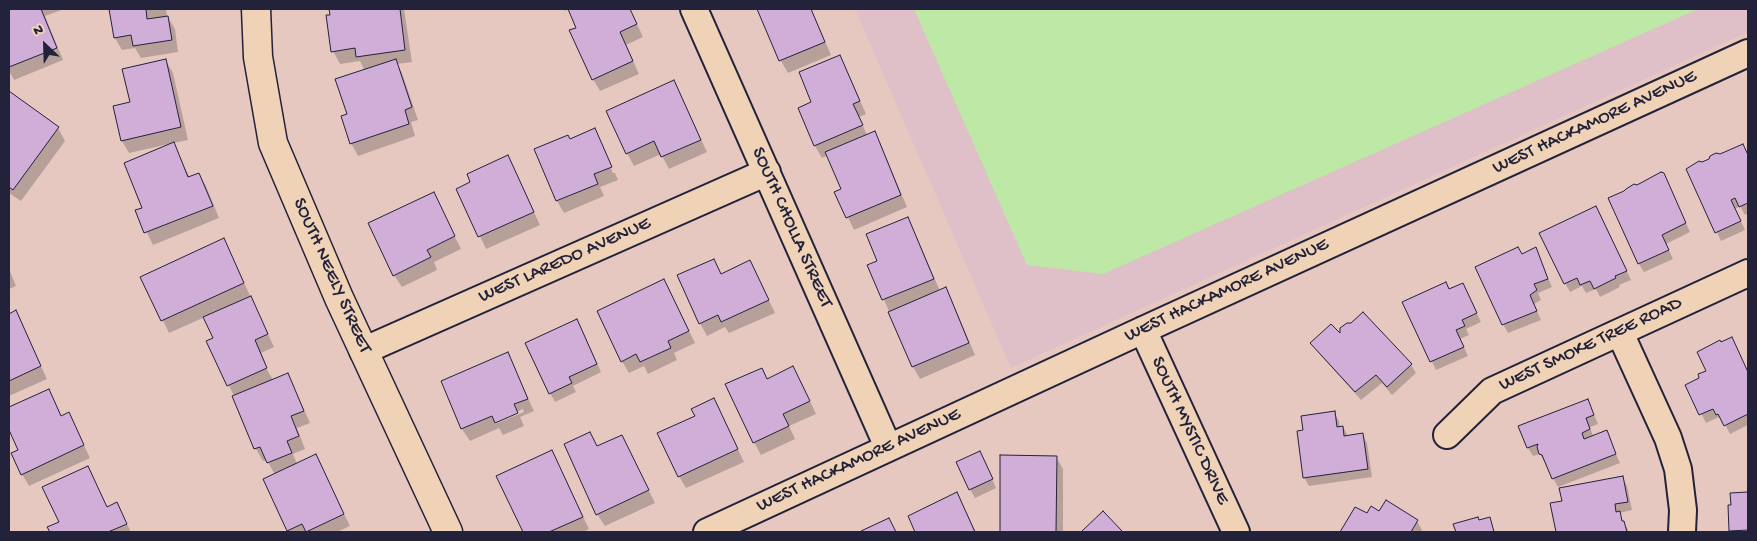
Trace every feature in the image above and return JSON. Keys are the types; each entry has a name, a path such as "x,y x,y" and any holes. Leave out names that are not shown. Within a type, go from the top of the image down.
{"street":[{"name":"SOUTH NEELY STREET","path":"256,9 258,58 273,143 364,350 448,532"},
{"name":"SOUTH CHOLLA STREET","path":"694,9 888,447"},
{"name":"WEST HACKAMORE AVENUE","path":"707,532 888,447 1748,53"},
{"name":"WEST LAREDO AVENUE","path":"364,350 767,172"},
{"name":"WEST SMOKE TREE ROAD","path":"1447,435 1492,391 1748,273"},
{"name":"SOUTH MYSTIC DRIVE","path":"1143,330 1236,532"},
{"path":"1620,333 1668,438 1679,477 1683,510 1682,532"}],"shaded area":[{"path":"855,9 1748,9 1748,32 1011,368"}],"green space":[{"path":"914,9 1698,9 1103,274 1027,265"}],"building":[{"path":"9,9 41,9 57,48 9,67"},
{"path":"109,9 146,9 147,19 168,16 172,40 133,46 131,35 114,38"},
{"path":"329,9 400,9 405,50 356,57 355,48 331,52 326,15 330,15"},
{"path":"568,9 630,9 637,24 620,32 633,61 592,80 569,30 576,28"},
{"path":"757,9 811,9 825,42 779,61"},
{"path":"840,55 860,101 853,104 863,125 814,146 798,108 811,102 799,72"},
{"path":"166,59 181,127 121,141 113,106 130,102 122,69"},
{"path":"396,59 412,107 405,110 409,124 350,144 341,116 347,114 335,79"},
{"path":"674,80 701,140 661,157 654,141 626,154 606,111"},
{"path":"9,91 59,127 13,190 9,187"},
{"path":"595,128 612,167 594,174 598,184 556,201 534,149 568,135 570,139"},
{"path":"875,131 901,195 846,218 834,192 841,189 825,152"},
{"path":"174,142 188,177 199,173 213,206 144,233 135,210 142,208 124,163"},
{"path":"1743,144 1748,155 1748,203 1739,207 1735,198 1731,200 1741,221 1715,233 1686,169 1699,161 1702,162 1709,159 1710,156 1716,153 1720,154"},
{"path":"508,155 534,212 478,237 456,189 470,182 467,174"},
{"path":"1661,172 1664,173 1686,223 1662,235 1669,250 1638,264 1608,198"},
{"path":"434,192 455,236 427,250 431,257 393,276 368,223"},
{"path":"1596,206 1627,271 1594,289 1590,281 1580,285 1577,278 1564,284 1539,233"},
{"path":"908,217 934,279 882,300 867,265 877,261 866,234"},
{"path":"224,238 244,283 161,321 140,277"},
{"path":"1518,247 1522,254 1536,247 1548,279 1534,284 1537,290 1530,295 1537,311 1502,325 1475,267"},
{"path":"714,259 721,274 750,260 769,300 721,322 718,315 699,324 677,275"},
{"path":"664,279 689,331 668,341 671,348 640,362 636,354 621,362 597,311"},
{"path":"1446,282 1449,289 1463,283 1477,313 1462,320 1465,326 1456,330 1464,347 1430,362 1402,302"},
{"path":"946,287 969,343 912,367 888,312"},
{"path":"251,296 268,334 255,340 267,368 227,386 206,341 213,338 203,317"},
{"path":"16,310 41,366 9,381 9,314"},
{"path":"1363,312 1412,364 1387,387 1376,375 1355,392 1310,343 1331,324 1340,333 1340,328 1347,323 1351,323"},
{"path":"577,319 597,364 569,377 572,383 549,394 525,343"},
{"path":"1732,337 1748,372 1748,414 1724,426 1713,409 1699,415 1685,385 1699,378 1698,374 1706,371 1697,352 1720,340 1721,342"},
{"path":"508,352 528,399 514,404 518,413 495,423 492,416 461,429 441,381"},
{"path":"793,366 810,401 783,414 789,426 753,443 725,384 762,368 767,379"},
{"path":"288,373 304,411 291,416 299,436 287,441 292,453 267,463 260,447 254,449 232,396"},
{"path":"49,389 61,416 69,412 84,445 21,475 11,453 18,450 9,430 9,407"},
{"path":"714,398 738,449 678,477 657,433 695,416 691,409"},
{"path":"1588,399 1594,415 1586,418 1590,429 1582,433 1584,439 1607,430 1616,454 1552,479 1542,455 1539,454 1538,444 1527,448 1518,426"},
{"path":"1335,411 1337,427 1343,426 1344,436 1363,433 1368,469 1303,478 1297,431 1303,430 1301,416"},
{"path":"590,432 597,446 622,435 649,490 596,515 564,444"},
{"path":"552,450 583,517 549,532 523,532 496,476"},
{"path":"980,451 993,479 969,490 956,462"},
{"path":"316,454 344,514 306,532 302,524 287,531 263,479"},
{"path":"1000,455 1057,456 1056,532 1000,532"},
{"path":"88,466 107,507 117,502 127,524 108,532 50,532 47,527 59,522 42,487"},
{"path":"1623,476 1628,502 1615,504 1616,512 1620,511 1627,532 1556,532 1550,503 1562,501 1559,488"},
{"path":"957,492 975,532 915,532 908,516"},
{"path":"1748,492 1748,530 1729,531 1728,505 1731,505 1730,493"},
{"path":"1386,500 1418,520 1411,532 1340,532 1355,507 1367,513 1371,506 1379,511"},
{"path":"1103,511 1123,532 1081,532"},
{"path":"1478,517 1479,520 1490,517 1494,532 1456,532 1453,524"},
{"path":"889,518 896,532 861,531"}]}
